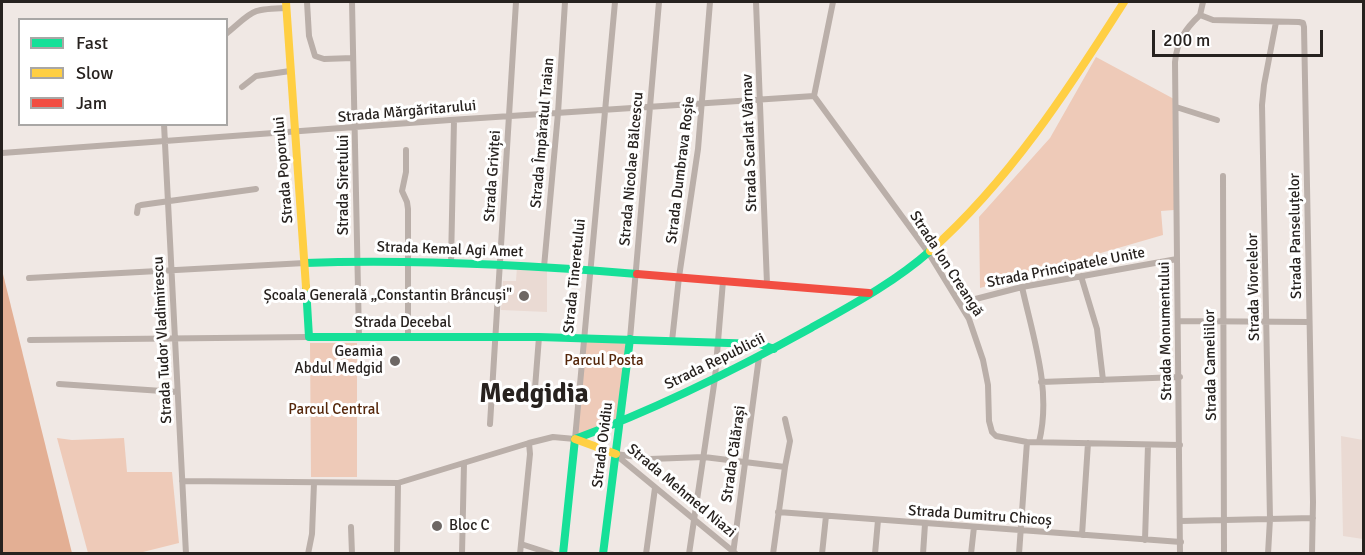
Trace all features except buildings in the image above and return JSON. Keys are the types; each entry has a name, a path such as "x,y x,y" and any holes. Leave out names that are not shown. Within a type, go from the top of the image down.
{"main road":[{"name":"Strada Republicii","path":"575,439 619,424 759,357 851,305 928,252 987,195 1016,160 1057,106 1124,2"},
{"name":"Strada Poporului","path":"286,5 309,337"},
{"name":"Strada Kemal Agi Amet","path":"305,263 357,261 499,264 870,293"},
{"name":"Strada Decebal","path":"309,337 583,337 760,344 774,349"},
{"name":"Strada Ovidiu","path":"603,554 630,339"},
{"name":"Strada Mehmed Niazi","path":"575,439 616,454"},
{"name":"Strada Tineretului","path":"563,554 575,439"}],"street":[{"path":"307,2 309,36 315,56 324,59 353,58"},
{"name":"Strada Siretului","path":"352,2 359,337"},
{"name":"Strada Griviței","path":"490,424 516,2"},
{"name":"Strada Împăratul Traian","path":"544,267 565,2"},
{"name":"Strada Tineretului","path":"575,439 615,2"},
{"name":"Strada Nicolae Bălcescu","path":"630,339 660,2"},
{"name":"Strada Dumbrava Roșie","path":"672,340 698,149 710,2"},
{"name":"Strada Scarlat Vârnav","path":"756,2 767,284"},
{"path":"814,96 833,2"},
{"path":"1200,15 1203,2"},
{"path":"228,32 254,10 286,5"},
{"name":"Strada Panseluțelor","path":"1200,15 1213,20 1299,22 1303,23 1304,27 1312,554"},
{"name":"Strada Monumentului","path":"1180,554 1175,62 1179,42 1188,26 1200,15"},
{"name":"Strada Viorelelor","path":"1268,554 1270,519 1262,105 1276,22"},
{"path":"242,87 256,76 290,71"},
{"name":"Strada Mărgăritarului","path":"2,153 814,96"},
{"name":"Strada Ion Creangă","path":"814,96 928,252 974,329 988,385 989,421 992,432 996,436 1027,442"},
{"path":"1176,107 1217,120"},
{"path":"451,263 454,120"},
{"name":"Strada Tudor Vladimirescu","path":"164,126 186,554"},
{"path":"406,150 406,172 402,191 408,205 408,336"},
{"name":"Strada Cameliilor","path":"1223,176 1224,554"},
{"path":"137,213 137,208 141,205 256,189"},
{"name":"Strada Principatele Unite","path":"960,303 1022,287 1177,259"},
{"name":"Strada Kemal Agi Amet","path":"29,278 305,263"},
{"path":"1081,276 1097,328 1103,380"},
{"path":"689,554 715,378 723,281"},
{"path":"1022,287 1041,382 1044,409 1039,442"},
{"path":"1178,321 1309,322"},
{"name":"Strada Decebal","path":"30,340 309,337"},
{"path":"535,388 539,337"},
{"name":"Strada Călărași","path":"734,553 759,357"},
{"path":"1041,382 1179,377"},
{"path":"59,384 177,392"},
{"path":"773,554 790,441 785,419"},
{"name":"Strada Republicii","path":"182,481 398,483 553,437 575,439"},
{"path":"1019,554 1027,442 1180,445"},
{"path":"520,554 530,454 529,443"},
{"path":"1082,535 1088,443"},
{"path":"1145,540 1148,444"},
{"path":"616,454 639,459 704,457 785,467"},
{"name":"Strada Mehmed Niazi","path":"616,454 734,553"},
{"path":"462,554 464,463"},
{"path":"614,468 619,465 628,465"},
{"path":"308,554 312,534 314,483"},
{"path":"397,554 398,483"},
{"path":"646,554 655,488"},
{"name":"Strada Dumitru Chicoș","path":"778,512 1181,542"},
{"path":"822,554 826,516"},
{"path":"1181,521 1313,518"},
{"path":"875,554 878,520"},
{"path":"923,554 925,524"},
{"path":"351,527 352,554"},
{"path":"971,554 974,527"},
{"path":"521,544 552,554"}],"shaded area":[{"name":"Școala Generală „Constantin Brâncuși\"","path":"517,267 547,269 547,312 501,310 503,281 516,281"},
{"path":"2,270 72,553 2,553"},
{"path":"1341,436 1363,440 1363,539 1343,536"}],"green space":[{"path":"1096,57 1174,99 1174,210 1161,211 1163,235 980,288 979,217 1050,138"},
{"name":"Parcul Posta","path":"583,337 630,339 619,424 575,439"},
{"name":"Parcul Central","path":"310,343 357,343 357,477 311,477"},
{"path":"57,438 72,440 124,438 127,472 172,472 179,543 139,553 88,553"}],"traffic: fast":[{"path":"575,439 666,402 782,344 873,292 930,251"},
{"path":"305,263 471,264 637,274"},
{"path":"306,287 309,337 539,337 760,344 774,349"},
{"path":"603,554 630,339"},
{"path":"563,554 575,439"}],"traffic: slow":[{"path":"286,2 306,287"},
{"path":"930,251 986,195 1036,133 1124,2"},
{"path":"575,439 616,454"}],"traffic: jam":[{"path":"637,274 869,293"}],"place":[{"name":"Școala Generală „Constantin Brâncuși\"","path":"524,296"},
{"name":"Geamia Abdul Medgid","path":"395,361"},
{"name":"Bloc C","path":"437,526"}],"district":[{"name":"Medgidia","path":"534,395"}]}
